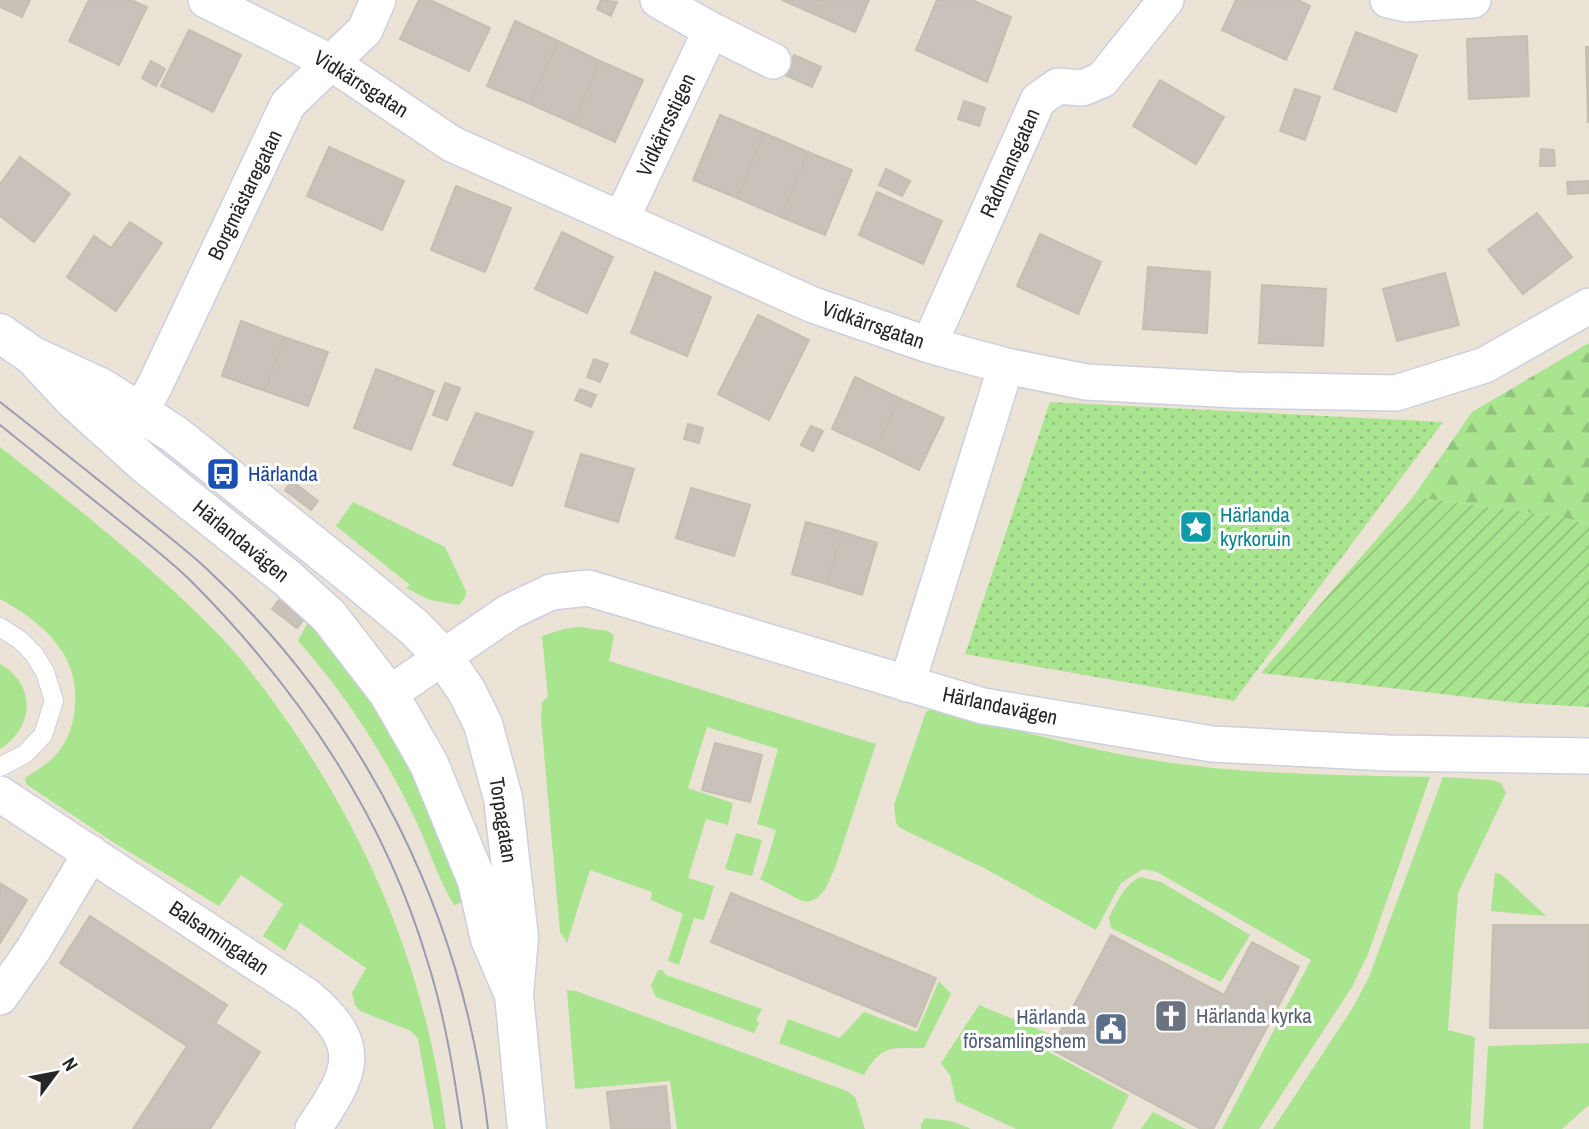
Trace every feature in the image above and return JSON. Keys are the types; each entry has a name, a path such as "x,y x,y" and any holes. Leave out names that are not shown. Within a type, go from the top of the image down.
{"street":[{"name":"Vidkärrsgatan","path":"206,0 330,62 452,144 813,305 929,345 1006,366 1086,382 1237,390 1396,393 1485,365 1589,306"},
{"name":"Borgmästaregatan","path":"141,411 156,386 288,104 365,30 378,0"},
{"path":"658,0 774,61"},
{"name":"Rådmansgatan","path":"929,345 1038,100 1058,86 1083,88 1102,80 1166,0"},
{"path":"1388,0 1406,4 1474,0"},
{"name":"Vidkärrsstigen","path":"621,220 711,30"},
{"name":"Härlandavägen","path":"0,333 33,356 102,388 141,411 351,575 415,628 443,657"},
{"name":"Härlandavägen","path":"33,356 74,400 128,449 288,578 329,616 389,694 474,634 530,601 551,592 588,588 982,706 1212,744 1388,753 1589,756"},
{"path":"907,684 1006,366"},
{"name":"Torpagatan","path":"443,657 466,690 483,724 503,798 519,937 514,995 527,1129"},
{"name":"Torpagatan","path":"389,694 429,764 450,812 477,881 489,939 514,995"},
{"name":"Balsamingatan","path":"0,794 307,996 330,1015 340,1030 347,1053 345,1073 334,1098 313,1129"},
{"path":"0,997 33,950 91,853"}],"lane":[{"path":"0,627 20,640 34,654 45,673 54,701 43,735 25,754 0,767"}],"green space":[{"path":"1589,343 1589,525 1562,517 1413,497 1472,412"},
{"path":"1050,402 1443,422 1234,701 965,654"},
{"path":"0,447 113,538 220,636 258,681 292,728 349,821 393,919 426,1021 446,1129 434,1129 418,1039 411,1031 360,1011 355,1005 352,993 366,968 300,923 285,951 263,936 283,904 241,875 219,906 116,844 26,784 25,778 52,759 66,741 75,706 75,687 65,655 44,629 0,599"},
{"path":"1413,497 1562,517 1589,525 1589,707 1519,703 1261,673"},
{"path":"353,502 445,547 466,591 465,598 459,605 430,600 406,588 410,585 336,526"},
{"path":"316,619 391,723 466,901 454,905 392,773 348,704 298,641 307,624"},
{"path":"579,627 608,631 614,636 609,661 876,744 836,865 820,896 802,901 760,879 776,830 757,824 778,749 707,727 688,788 733,803 728,825 706,819 688,878 714,886 704,920 694,918 679,965 668,961 683,914 651,900 652,892 590,870 567,943 560,932 541,719 542,702 548,697 542,636"},
{"path":"0,664 20,683 27,706 20,730 0,749"},
{"path":"932,709 1077,745 1165,762 1264,772 1430,777 1368,954 1352,987 1259,1129 1222,1129 1311,960 1157,872 1143,869 1121,883 1096,930 984,868 900,828 896,823 894,805 926,712"},
{"path":"1443,777 1491,780 1501,783 1506,793 1458,893 1448,1030 1475,1037 1470,1129 1273,1129 1352,1009 1369,977"},
{"path":"736,833 762,840 752,876 725,869"},
{"path":"1495,873 1501,874 1546,916 1491,911"},
{"path":"1141,877 1161,882 1250,935 1221,982 1111,928 1109,917 1118,900 1130,884"},
{"path":"658,970 762,1009 756,1020 759,1023 754,1033 656,997 651,986"},
{"path":"939,981 951,994 924,1048 889,1050 877,1057 864,1075 779,1043 788,1019 840,1038 864,1012 917,1032"},
{"path":"567,990 576,991 847,1091 855,1097 865,1129 677,1129 670,1081 575,1089"},
{"path":"979,1005 1054,1036 1047,1051 1129,1095 1112,1129 1016,1129 956,1101 950,1075 941,1063"},
{"path":"1589,1043 1589,1105 1562,1129 1483,1129 1488,1046"},
{"path":"1153,1112 1186,1129 1141,1129"},
{"path":"925,1118 951,1121 971,1129 921,1129"}],"building":[{"path":"0,0 30,0 22,17 0,7"},
{"path":"89,0 131,0 147,7 119,65 69,41"},
{"path":"419,0 430,0 490,28 469,71 400,39"},
{"path":"601,0 617,2 611,16 597,9"},
{"path":"782,0 821,0 814,14"},
{"path":"821,0 869,0 855,32 814,14"},
{"path":"937,0 972,0 1011,17 987,82 916,50"},
{"path":"1236,0 1298,0 1310,6 1286,60 1222,30"},
{"path":"515,21 558,41 530,104 487,86"},
{"path":"189,30 241,55 213,112 161,86"},
{"path":"1356,32 1417,55 1396,112 1334,89"},
{"path":"1527,36 1529,96 1469,99 1467,39"},
{"path":"558,41 600,61 573,123 530,104"},
{"path":"1586,47 1589,47 1589,122 1588,122"},
{"path":"794,55 821,67 812,87 785,75"},
{"path":"151,61 165,69 156,86 142,78"},
{"path":"600,61 643,80 615,142 573,123"},
{"path":"1160,80 1224,117 1196,164 1133,126"},
{"path":"1295,89 1320,97 1305,140 1280,131"},
{"path":"964,101 985,108 979,126 958,119"},
{"path":"720,115 764,133 737,198 693,180"},
{"path":"764,133 808,152 781,217 737,198"},
{"path":"329,147 404,181 382,230 307,196"},
{"path":"1541,149 1554,150 1555,166 1540,166"},
{"path":"808,152 852,170 825,235 781,217"},
{"path":"20,157 70,194 34,242 0,216 0,184"},
{"path":"886,169 910,181 902,196 879,185"},
{"path":"1589,181 1589,193 1568,194 1567,182"},
{"path":"456,186 511,208 485,272 431,250"},
{"path":"877,192 942,221 923,264 859,235"},
{"path":"1537,213 1572,257 1523,294 1488,250"},
{"path":"130,222 162,243 116,311 67,277 94,236 111,248"},
{"path":"562,232 613,257 587,313 535,289"},
{"path":"1040,234 1101,262 1078,314 1017,286"},
{"path":"1148,267 1210,272 1207,333 1143,329"},
{"path":"655,272 711,297 687,356 631,333"},
{"path":"1445,273 1459,325 1397,341 1383,289"},
{"path":"1262,285 1326,289 1323,346 1259,343"},
{"path":"758,315 809,340 769,420 718,394"},
{"path":"241,321 284,337 265,391 222,376"},
{"path":"284,337 328,352 308,406 265,391"},
{"path":"594,359 608,364 600,382 587,377"},
{"path":"376,369 434,391 411,450 354,428"},
{"path":"855,377 899,398 876,449 832,429"},
{"path":"445,383 460,388 447,420 433,415"},
{"path":"580,389 596,395 591,407 575,400"},
{"path":"899,398 944,418 919,470 876,449"},
{"path":"476,413 533,432 512,486 453,465"},
{"path":"688,424 703,428 699,443 684,439"},
{"path":"811,426 823,431 813,451 801,445"},
{"path":"581,454 634,469 618,522 565,506"},
{"path":"292,481 318,501 311,510 285,490"},
{"path":"691,488 750,505 734,556 676,538"},
{"path":"806,522 842,532 827,584 792,574"},
{"path":"842,532 877,543 862,595 827,584"},
{"path":"279,600 304,619 297,628 272,609"},
{"path":"715,743 762,755 750,802 702,790"},
{"path":"0,883 27,900 0,943"},
{"path":"731,893 936,978 916,1027 711,942"},
{"path":"90,916 227,1005 215,1023 260,1052 210,1129 133,1129 187,1046 60,963"},
{"path":"1493,925 1589,925 1589,1028 1490,1028"},
{"name":"Härlanda kyrka","path":"1111,935 1224,995 1252,942 1299,967 1213,1129 1201,1129 1051,1049"},
{"path":"666,1086 670,1129 611,1129 607,1092"}],"tram line":[{"path":"0,402 210,572 266,629 316,691 360,756 399,826 431,898 456,973 476,1050 488,1129"},
{"path":"0,425 155,549 193,583 268,667 334,758 363,807 410,909 439,1004 462,1129"}],"place":[{"name":"Härlanda","path":"223,474"},
{"name":"Härlanda kyrkoruin","path":"1196,527"},
{"name":"Härlanda kyrka","path":"1171,1016"},
{"name":"Härlanda församlingshem","path":"1111,1029"}]}
